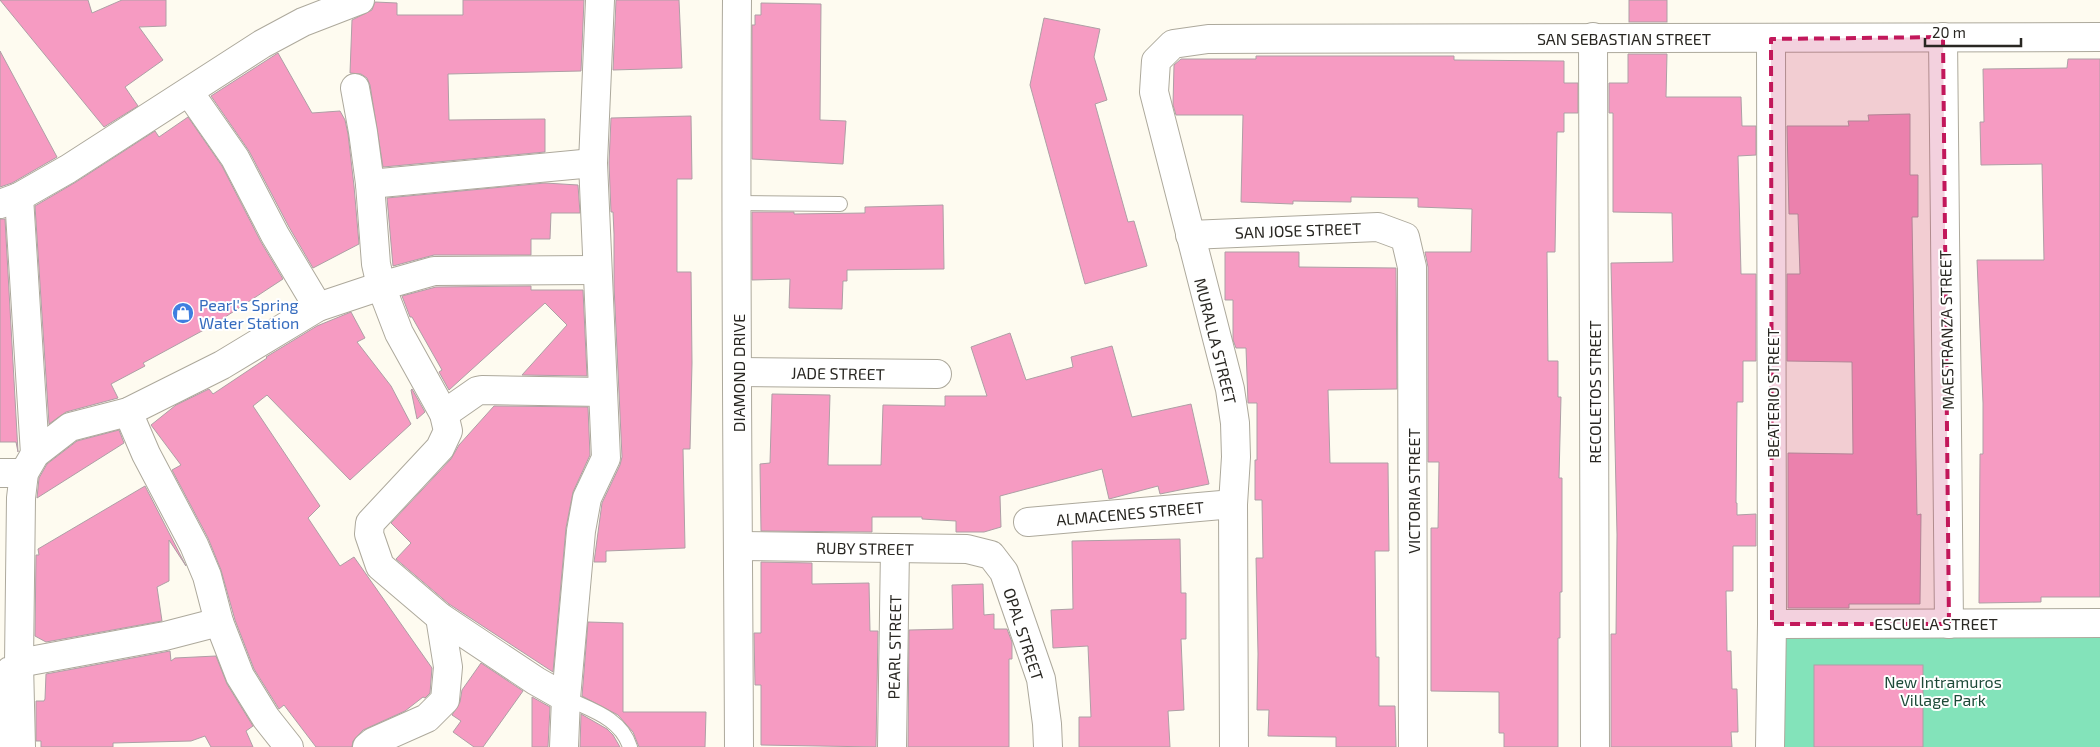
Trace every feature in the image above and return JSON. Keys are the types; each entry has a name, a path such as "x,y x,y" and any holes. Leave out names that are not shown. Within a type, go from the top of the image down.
{"street":[{"path":"21,747 19,663 21,498 10,200 68,169 262,44 303,22 360,0"},
{"path":"564,747 566,698 582,523 587,498 606,458 596,270 596,199 593,163 600,0"},
{"name":"DIAMOND DRIVE","path":"737,0 736,203 739,747"},
{"name":"RECOLETOS STREET","path":"1593,37 1595,747"},
{"name":"MAESTRANZA STREET","path":"1943,37 1949,624"},
{"name":"SAN SEBASTIAN STREET","path":"1156,61 1173,44 1208,39 2100,37"},
{"name":"BEATERIO STREET","path":"1770,747 1772,624 1771,39"},
{"name":"MURALLA STREET","path":"1156,61 1154,92 1230,389 1235,423 1236,457 1232,504 1234,747"},
{"path":"355,88 370,184 376,264 381,286 399,333 444,414 448,431 440,448 370,523 369,534 380,566 440,617 536,681 566,698"},
{"path":"189,92 235,158 275,235 318,307"},
{"path":"370,184 593,163"},
{"name":"SAN JOSE STREET","path":"1190,235 1378,227 1405,236"},
{"name":"VICTORIA STREET","path":"1405,236 1412,267 1414,747"},
{"path":"20,467 70,427 128,412 222,365 318,307 434,271 596,270"},
{"name":"JADE STREET","path":"738,372 937,374"},
{"path":"444,414 482,390 603,392"},
{"path":"128,412 146,454 194,545 207,576 219,622 240,676 266,718 289,747"},
{"name":"ALMACENES STREET","path":"1028,522 1232,504"},
{"name":"RUBY STREET","path":"738,546 967,549 991,555"},
{"name":"PEARL STREET","path":"892,747 896,548"},
{"name":"OPAL STREET","path":"991,555 1004,572 1041,679 1048,747"},
{"path":"367,747 373,742 427,718 445,700 448,668 440,617"},
{"path":"19,663 165,636 219,622"},
{"name":"ESCUELA STREET","path":"1772,624 2100,623"}],"lane":[{"path":"736,203 840,204"},
{"path":"5,747 7,506"},
{"path":"566,698 604,716 621,728 630,747"}],"highlighted area":[{"path":"1943,37 1949,624 1772,624 1771,39"}],"green space":[{"name":"New Intramuros Village Park","path":"2100,633 2100,747 1782,747 1785,634"}],"building":[{"path":"0,0 88,0 92,13 122,0 166,0 166,26 139,27 163,60 125,87 138,106 104,127"},
{"path":"463,0 584,0 581,71 448,74 449,120 545,119 545,152 383,167 370,85 367,78 361,74 350,73 352,20 372,10 375,2 397,3 397,15 463,15"},
{"path":"616,0 679,0 682,68 613,70"},
{"path":"1629,0 1667,0 1667,22 1629,22"},
{"path":"761,3 821,4 820,120 846,121 843,164 752,159 752,25 755,25 755,15 761,15"},
{"path":"1044,18 1100,29 1094,57 1107,100 1095,104 1128,222 1134,221 1147,266 1085,284 1030,85"},
{"path":"0,51 57,157 12,183 0,187"},
{"path":"278,53 312,113 340,111 345,120 348,134 359,244 313,268 249,151 211,96"},
{"path":"1628,54 1667,54 1666,97 1741,97 1742,126 1756,126 1756,155 1738,156 1741,274 1756,274 1756,361 1743,361 1743,402 1737,402 1736,503 1737,515 1756,514 1756,546 1733,546 1733,591 1726,591 1727,651 1731,651 1732,689 1737,689 1738,732 1731,732 1732,747 1611,747 1611,634 1616,634 1617,535 1611,263 1673,262 1672,213 1613,212 1613,113 1609,113 1609,83 1628,83"},
{"path":"1256,56 1454,56 1454,60 1564,61 1564,83 1578,83 1578,113 1564,113 1564,132 1557,132 1555,252 1547,252 1548,361 1558,361 1558,397 1561,397 1559,478 1562,478 1562,592 1560,592 1560,638 1558,638 1558,747 1504,747 1504,733 1499,733 1499,692 1431,691 1431,528 1438,528 1439,462 1428,462 1428,267 1425,252 1471,252 1472,209 1418,207 1418,198 1351,197 1351,202 1293,201 1293,204 1241,202 1243,115 1176,115 1173,105 1174,65 1181,59 1256,59"},
{"path":"2068,59 2100,59 2100,597 2041,597 2041,602 1979,603 1980,454 1983,454 1983,403 1977,260 2044,260 2042,164 1981,165 1980,122 1984,122 1983,69 2067,68"},
{"path":"1910,114 1910,175 1918,175 1918,217 1912,217 1917,515 1921,514 1920,604 1849,604 1849,608 1788,608 1788,453 1853,454 1852,362 1787,361 1787,274 1800,274 1798,214 1789,214 1787,126 1849,126 1848,121 1869,121 1868,115"},
{"path":"691,116 692,179 677,179 677,272 691,272 692,363 690,449 683,449 685,548 606,551 606,562 594,562 602,503 622,457 614,286 614,234 609,163 611,118"},
{"path":"188,117 222,166 261,242 283,279 213,325 143,363 145,366 111,384 118,398 66,412 49,424 35,206 155,131 159,137"},
{"path":"545,183 578,185 580,213 551,213 550,239 531,239 531,255 434,255 393,266 387,198"},
{"path":"943,205 944,269 847,270 847,281 843,281 842,309 789,308 790,279 752,280 752,212 794,212 794,214 865,213 865,207"},
{"path":"0,219 5,219 18,452 16,442 0,442"},
{"path":"1225,252 1299,252 1299,267 1396,268 1397,389 1328,390 1330,463 1388,463 1389,551 1375,551 1376,657 1379,657 1379,706 1395,706 1396,747 1336,747 1336,737 1268,736 1269,710 1257,710 1256,558 1263,558 1262,500 1255,500 1257,403 1248,403 1246,348 1236,348 1233,340 1233,300 1225,300"},
{"path":"531,286 531,290 583,290 587,376 522,375 567,325 545,303 449,390 439,372 442,370 412,317 410,317 402,296 436,287"},
{"path":"351,312 365,338 357,342 391,386 411,424 350,480 267,395 253,406 320,506 308,518 340,566 354,557 432,668 430,693 405,711 363,730 353,741 352,747 316,747 284,705 279,709 254,669 235,620 221,570 208,538 172,470 181,465 151,425 176,405 209,389 213,394 266,357 317,326"},
{"path":"1010,333 1026,380 1073,367 1071,357 1112,346 1132,417 1191,404 1209,484 1160,494 1158,486 1109,499 1102,469 1000,496 1001,527 984,532 956,532 956,521 922,519 922,517 872,517 872,532 761,531 760,464 770,463 772,394 830,395 828,465 881,465 883,405 945,406 945,396 987,396 971,347"},
{"path":"411,390 425,412 417,419"},
{"path":"494,406 588,407 590,455 573,492 566,528 553,672 449,604 396,559 411,543 391,523 451,459 459,445"},
{"path":"119,430 124,443 37,498 39,478 47,464 77,441"},
{"path":"145,486 186,566 169,540 169,581 157,587 162,621 46,642 35,636 36,555 39,555 38,549"},
{"path":"1180,539 1181,593 1186,593 1186,639 1181,639 1184,710 1168,711 1170,747 1079,747 1079,717 1091,717 1088,646 1053,648 1051,610 1073,609 1072,541"},
{"path":"761,562 812,563 812,584 869,583 870,631 878,631 876,747 761,745 761,685 755,685 754,633 761,633"},
{"path":"983,584 984,615 994,614 994,629 1007,629 1012,642 1012,659 1009,659 1009,747 908,747 909,630 953,629 952,585"},
{"path":"588,622 623,623 623,712 706,712 705,747 639,747 633,732 618,715 582,696"},
{"path":"170,651 171,661 175,658 216,656 227,684 253,726 246,731 253,747 211,747 205,736 191,741 113,743 113,747 41,747 41,741 36,741 36,701 44,701 45,699 46,674"},
{"path":"481,663 523,691 483,747 474,747 453,732 461,721 452,715 460,702 462,690"},
{"path":"1814,665 1923,665 1923,747 1814,747"},
{"path":"532,697 550,707 548,747 532,747"},
{"path":"581,714 607,729 620,747 580,747"}],"place":[{"name":"Pearl's Spring Water Station","path":"183,313"}]}
